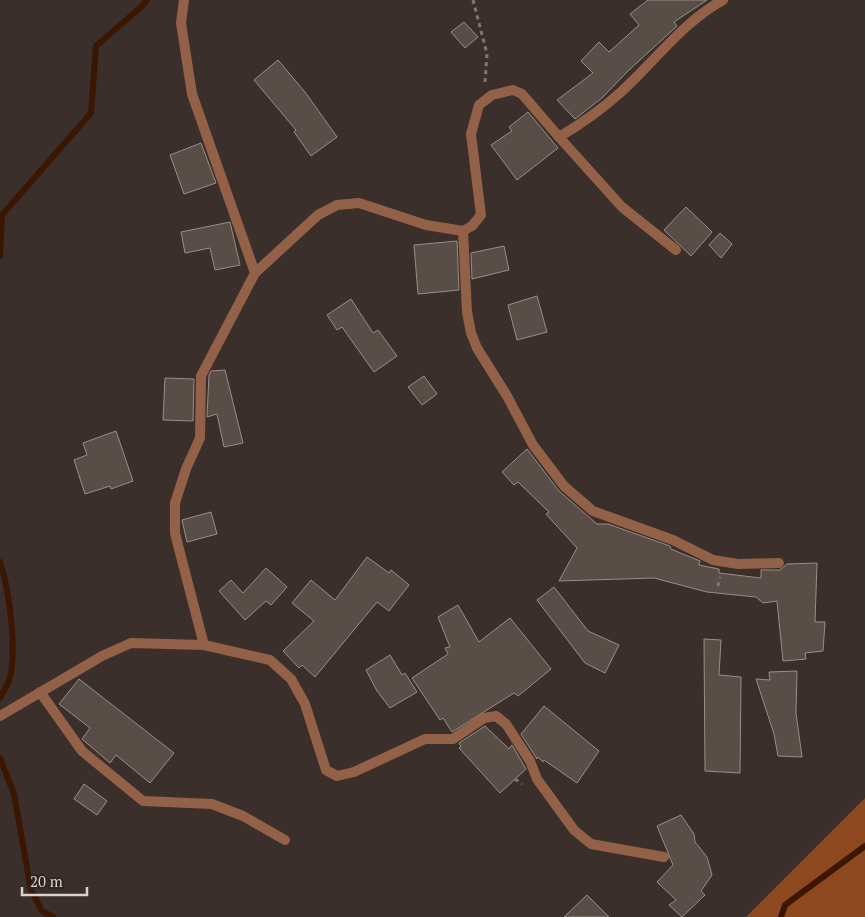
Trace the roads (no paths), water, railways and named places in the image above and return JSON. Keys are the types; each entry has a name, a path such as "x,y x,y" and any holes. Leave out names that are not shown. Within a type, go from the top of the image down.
{"street":[{"path":"184,0 181,23 192,94 255,273"},
{"path":"559,137 598,112 703,11 723,0"},
{"path":"204,645 175,533 175,502 186,469 200,438 201,376 255,273 318,214 337,205 359,203 426,225 463,231 472,226 481,215 471,134 479,105 492,95 513,90 522,94 622,207 676,250"},
{"path":"463,231 467,312 477,348 507,396 533,445 564,486 593,511 665,537 713,560 738,564 779,563"},
{"path":"0,716 102,656 131,643 204,645 270,660 291,679 305,704 326,770 337,776 354,772 425,739 453,739 484,718 496,716 506,724 530,761 536,779 574,830 591,844 664,857"},
{"path":"40,692 82,751 143,801 212,804 243,816 285,840"}],"waterway":[{"path":"0,256 2,215 91,113 96,46 147,0"},
{"path":"0,562 9,603 13,651 9,680 0,698"},
{"path":"0,758 14,794 31,890 42,911 53,917"},
{"path":"781,917 785,905 865,846"}]}
